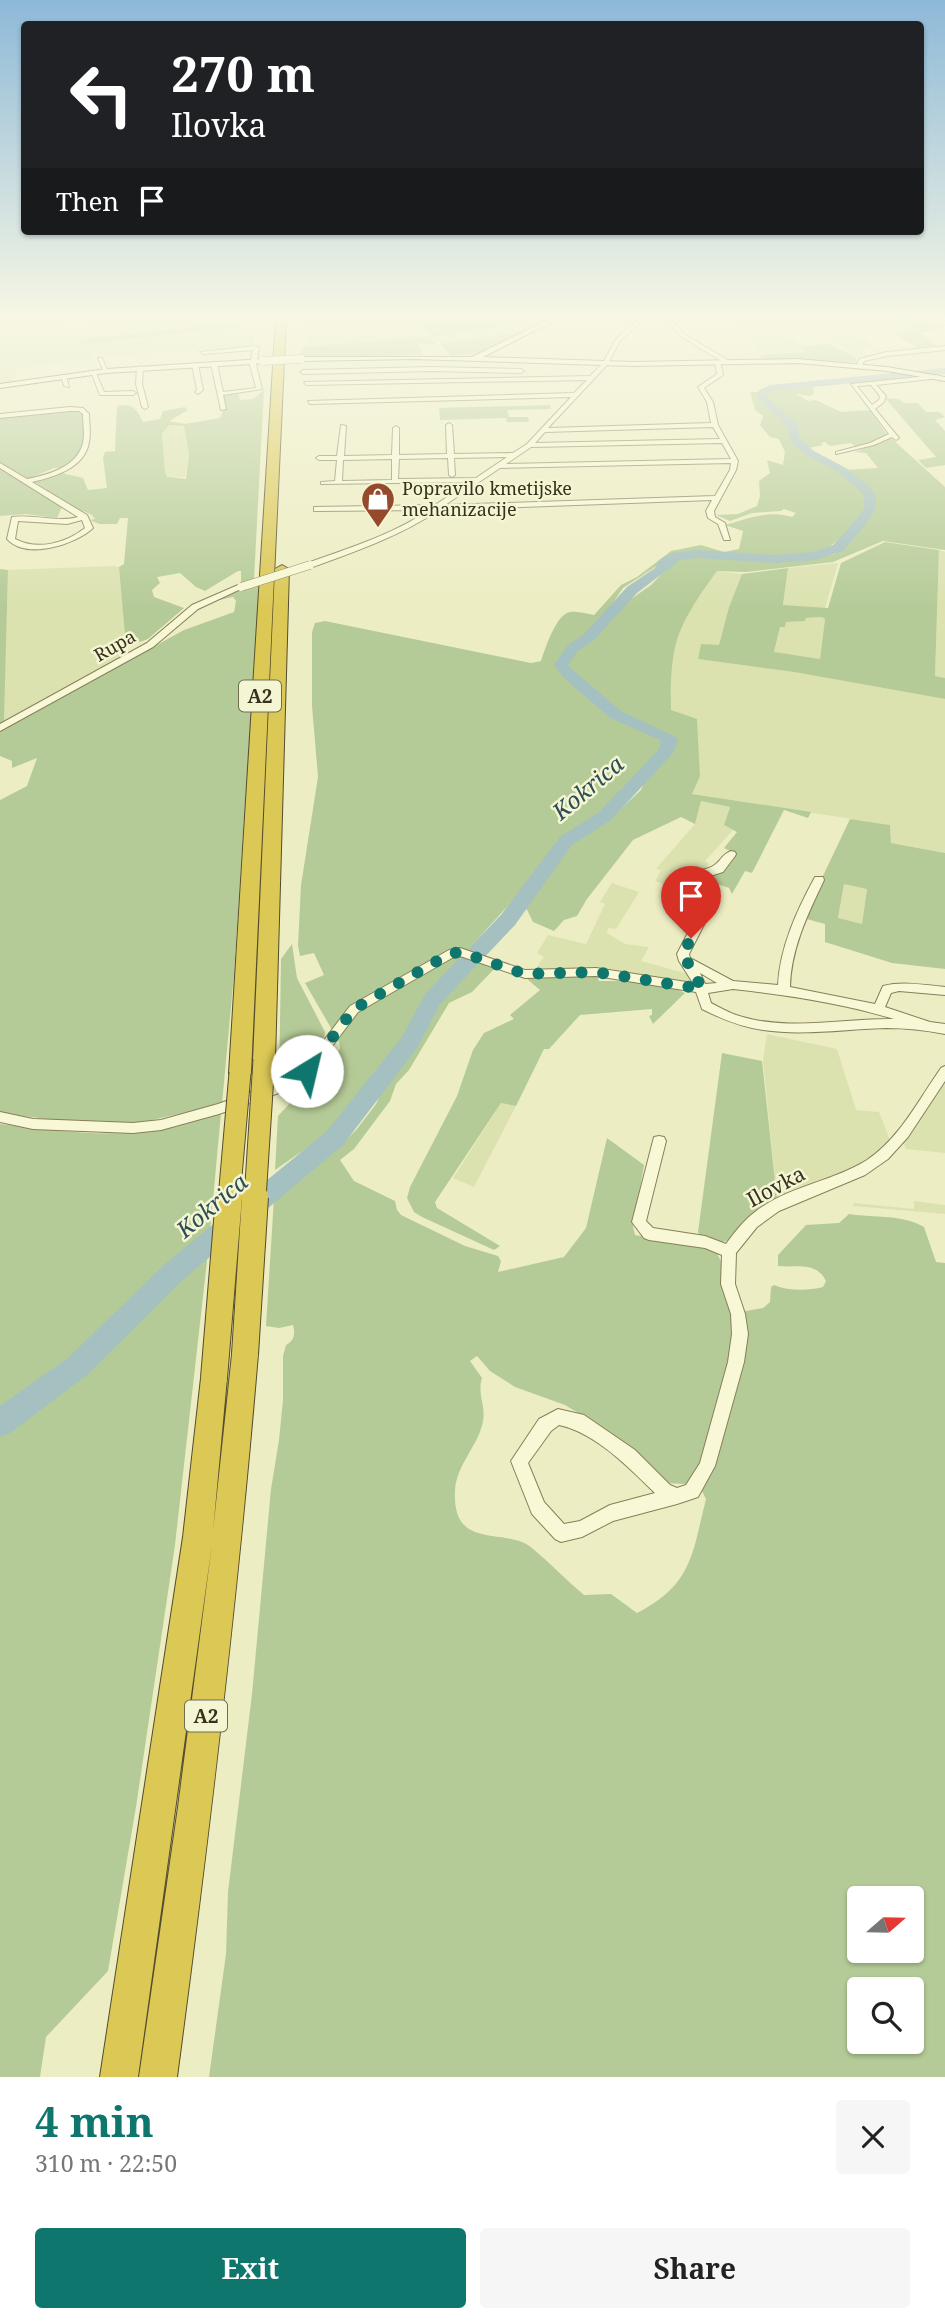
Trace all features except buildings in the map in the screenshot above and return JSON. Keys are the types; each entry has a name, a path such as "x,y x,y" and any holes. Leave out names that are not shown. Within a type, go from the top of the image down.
{"highway":[{"name":"A2","path":"119,2077 198,1537 214,1378 240,1073 276,415"},
{"name":"A2","path":"158,2077 230,1525 245,1354 264,1060 287,415"}],"street":[{"path":"26,481 57,472 78,460 86,443 85,415"},
{"name":"Rupa","path":"0,728 150,645 195,607 241,587 376,541 437,508 529,445 557,415"},
{"path":"713,415 715,425 735,461 733,470 709,515 721,523 727,538"},
{"path":"838,453 893,437 877,415"},
{"path":"449,425 452,475"},
{"path":"544,430 715,425"},
{"path":"338,483 343,426"},
{"path":"395,482 396,428"},
{"path":"529,445 724,441"},
{"path":"319,458 514,455"},
{"path":"499,466 735,461"},
{"path":"0,465 84,517 89,528 74,542 54,546 18,544 11,538 15,519 28,517 68,523 84,517"},
{"path":"323,483 477,480"},
{"path":"317,509 437,508 717,498"},
{"path":"731,854 719,870 706,873 693,895 705,911 683,954 702,989 706,1006 718,1013 758,1023 807,1028 925,1024"},
{"path":"785,990 787,967 798,922 819,880"},
{"path":"0,1118 33,1124 133,1128 161,1125 219,1109 289,1084 307,1071 354,1009 449,954 460,952 525,974 596,972 702,989 733,985 785,990 878,1010 945,1029"},
{"path":"685,961 733,985"},
{"path":"878,1010 887,989 899,987 945,992"},
{"name":"Ilovka","path":"729,1251 746,1228 762,1214 786,1200 859,1171 887,1153 945,1071"},
{"path":"659,1141 639,1222 649,1234 705,1242 729,1251 728,1284 738,1314 740,1334 736,1362 707,1466 692,1490 677,1496 610,1513 582,1529 561,1533 538,1508 519,1461 545,1425 558,1418 578,1421 629,1456 665,1492 677,1496"}],"green space":[{"path":"84,415 83,443 79,453 62,468 54,468 28,479 0,463 0,416"},
{"path":"117,415 139,415 143,422 160,419 162,415 179,415 169,421 185,424 220,418 221,415 263,415 254,579 241,583 241,571 238,571 205,591 180,573 157,577 160,583 152,590 154,597 184,608 148,639 126,647 119,567 124,564 128,518 120,518 117,524 99,524 90,520 95,519 92,515 67,504 33,481 62,473 83,478 88,490 107,488 103,458 105,452 115,451","holes":["169,425 184,426 189,454 186,479 167,477 162,434"]},
{"path":"440,415 508,415 528,417 529,422 507,422 506,418 440,420"},
{"path":"777,415 790,426 793,439 802,450 844,474 862,489 867,499 860,517 821,553 784,558 692,552 675,554 623,588 599,623 570,648 559,663 558,669 585,691 594,704 610,715 661,735 664,747 622,788 607,808 558,842 514,899 435,986 422,1003 406,1035 327,1134 275,1170 278,1116 340,1049 339,1042 305,983 324,975 314,953 300,956 298,946 301,885 318,777 312,706 312,632 315,623 325,621 531,663 541,661 552,633 565,614 573,612 594,615 621,585 637,577 671,551 701,545 724,552 739,549 743,531 725,525 775,514 792,517 796,513 784,509 752,513 730,521 716,515 738,514 757,506 760,496 759,481 770,473 767,460 783,465 785,452 779,439 770,437 760,425 763,416"},
{"path":"783,415 873,415 887,435 858,448 851,443 830,446 825,442 821,443 823,445 808,448 797,438 791,422"},
{"path":"900,415 945,417 935,420 945,431 945,465 926,468 918,460 936,457"},
{"path":"169,425 184,426 189,454 185,477 177,477 177,480 167,478 165,472 162,434"},
{"path":"890,437 945,487 945,550 883,541 833,562 746,572 717,571 685,621 675,650 671,710 697,719 700,776 692,794 811,812 808,818 784,810 752,873 745,871 732,894 729,888 706,880 736,854 724,848 737,832 724,825 730,807 701,801 695,824 681,817 633,840 577,916 564,920 554,931 533,922 525,906 571,843 609,820 641,790 648,774 670,755 673,738 615,713 565,665 575,649 597,635 624,604 651,585 674,561 700,555 802,560 835,554 859,530 875,503 869,489 844,470 878,468 866,453 855,452"},
{"path":"0,468 62,507 57,518 26,514 0,516"},
{"path":"885,542 939,550 935,676 945,678 945,699 794,672 698,659 701,644 719,645 729,607 742,574 788,568 783,605 828,608 841,563","holes":["806,618 825,619 820,659 774,652 780,627 785,627 786,622 805,621"]},
{"path":"939,550 945,552 945,678 935,676"},
{"path":"838,563 825,608 783,606 788,568"},
{"path":"119,567 127,655 4,723 8,570"},
{"path":"0,569 8,570 4,723 0,725"},
{"path":"717,571 742,574 729,607 719,646 701,644 698,659 794,672 945,699 945,853 891,843 890,825 692,794 671,710 670,666 682,622"},
{"path":"259,585 234,974 222,1104 139,1123 54,1120 0,1113 0,800 27,786 37,758 12,768 12,761 0,756 0,731 184,630 234,612 236,601 233,597 215,601 188,615 213,600"},
{"path":"825,618 820,659 774,653 780,626 786,622"},
{"path":"701,801 730,807 724,825 733,830 705,861 709,864 689,893 655,881 661,870 656,869 695,824"},
{"path":"850,819 890,825 891,843 945,853 945,969 892,963 825,942 825,924 803,918","holes":["844,884 867,889 862,924 838,918"]},
{"path":"612,883 639,892 616,929 608,928 607,933 625,944 649,947 641,961 692,975 695,985 583,968 534,971 544,957 537,953 548,935 586,944 605,904 600,902"},
{"path":"844,883 867,888 862,924 838,919"},
{"path":"292,944 297,978 325,1032 314,1056 302,1069 279,1084 281,959"},
{"path":"480,961 496,967 472,992 449,1003 409,1070 396,1084 390,1101 354,1149 340,1160 354,1181 395,1201 401,1215 465,1246 498,1256 501,1261 498,1272 564,1257 586,1228 607,1138 644,1165 633,1227 635,1235 703,1246 716,1251 724,1268 735,1315 736,1332 732,1361 700,1470 686,1484 665,1483 643,1459 611,1433 565,1405 515,1387 490,1371 477,1356 470,1361 482,1378 480,1389 484,1416 481,1430 456,1482 456,1510 462,1523 482,1534 508,1538 532,1548 584,1595 611,1594 637,1613 669,1591 680,1579 693,1552 706,1499 701,1489 716,1457 730,1402 740,1347 740,1312 763,1308 770,1302 771,1287 774,1285 804,1290 823,1287 826,1281 817,1270 811,1268 778,1266 778,1255 806,1225 839,1223 849,1214 906,1220 924,1227 936,1262 945,1263 945,2077 209,2077 226,1954 228,1892 252,1694 271,1489 279,1440 283,1356 286,1345 293,1339 294,1334 293,1325 279,1328 266,1326 274,1198 338,1148 357,1129 417,1042 434,1007"},
{"path":"597,975 599,981 654,983 685,993 653,1024 649,1016 652,1015 652,1009 580,1015 549,1049 544,1049 516,1106 501,1103 435,1202 437,1208 500,1246 494,1250 414,1212 407,1198 410,1187 457,1096 473,1050 484,1033 514,1019 510,1015 540,990 527,979 536,976"},
{"path":"767,1034 837,1049 856,1110 879,1112 890,1140 862,1164 777,1200 763,1061"},
{"path":"722,1053 762,1061 777,1200 734,1239 719,1243 701,1238 698,1232"},
{"path":"945,1079 945,1153 906,1149 904,1144 897,1144"},
{"path":"501,1103 516,1106 474,1187 453,1178"},
{"path":"221,1113 210,1232 138,1298 118,1325 0,1417 0,1124 119,1133 166,1129"},
{"path":"914,1201 945,1205 945,1214 853,1206 854,1203 914,1209"},
{"path":"208,1252 175,1545 136,1807 108,1971 46,2037 40,2077 0,2077 0,1429 48,1396 100,1352 147,1303"}],"waterway":[{"name":"Kokrica","path":"0,1423 78,1366 176,1270 335,1138 410,1042 432,999 508,920 566,841 605,816 668,749 670,740 616,714 566,672 561,665 572,649 589,637 632,590 660,570 664,563 677,556 696,554 776,559 815,556 838,548 863,520 870,507 870,496 865,489 842,470 810,453 795,440 792,425 781,415"}],"place":[{"name":"Popravilo kmetijske mehanizacije","path":"378,529"}],"route":[{"path":"307,1071 354,1009 449,954 460,952 525,974 596,972 702,989 683,954 691,938"}]}
